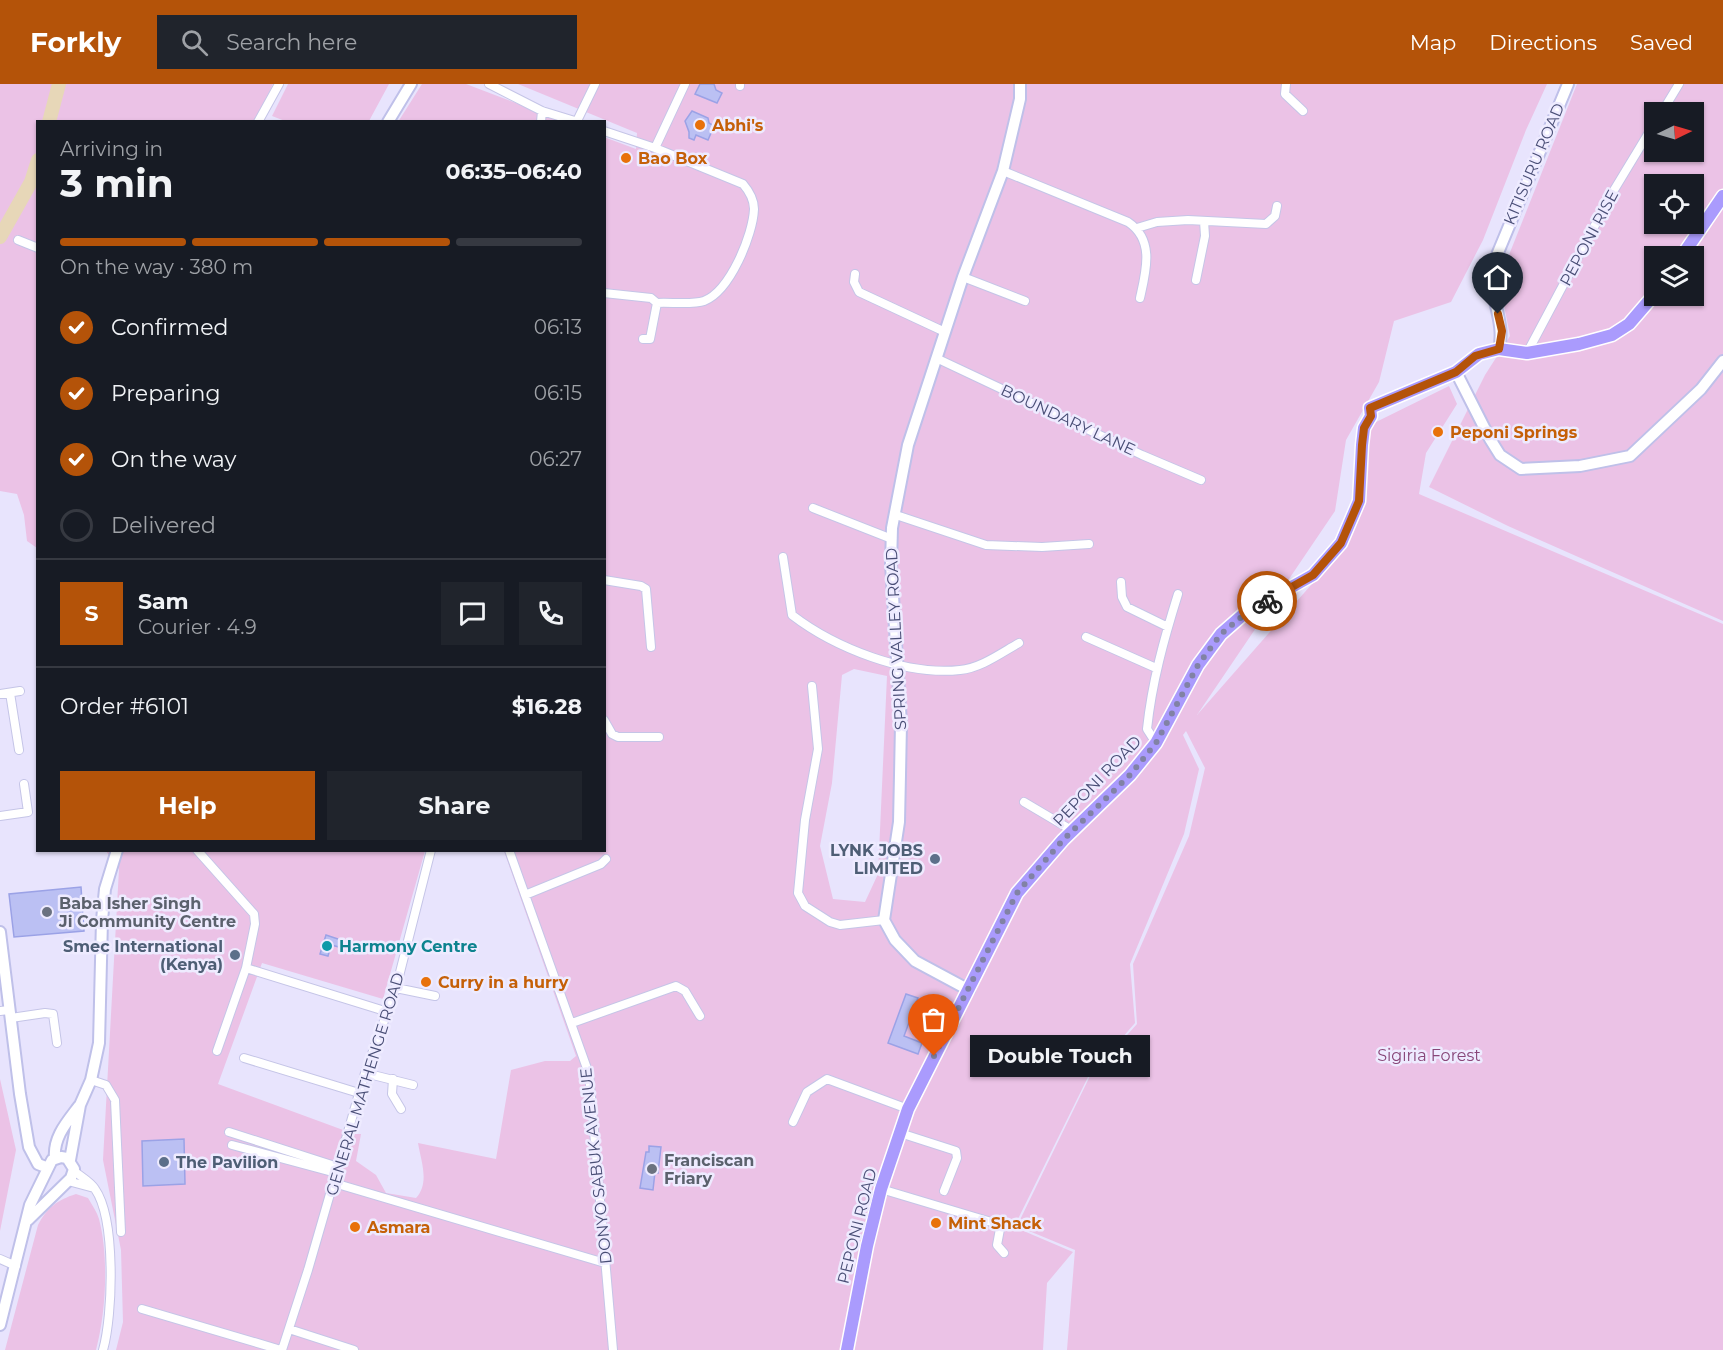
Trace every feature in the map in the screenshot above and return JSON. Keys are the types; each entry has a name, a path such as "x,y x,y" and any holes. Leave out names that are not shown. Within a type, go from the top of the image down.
{"main road":[{"path":"1689,246 1723,196"},
{"name":"PEPONI ROAD","path":"847,1350 867,1246 881,1190 900,1133 909,1109 1017,893 1073,831 1130,775 1156,743 1198,665 1221,634 1245,614 1313,575 1341,543 1359,501 1364,428 1371,416 1370,408 1456,372 1475,356 1499,349 1527,353 1579,345 1612,335 1629,324 1645,306"}],"street":[{"path":"261,120 279,84"},
{"path":"389,120 411,84"},
{"path":"489,84 542,111 574,120"},
{"path":"578,120 594,84"},
{"path":"655,148 685,84"},
{"name":"SPRING VALLEY ROAD","path":"884,920 899,822 901,724 891,564 896,514 908,445 963,277 1003,171 1020,99 1020,84"},
{"path":"1286,84 1285,94 1303,111"},
{"name":"KITISURU ROAD","path":"1499,349 1502,331 1492,289 1492,267 1568,84"},
{"path":"1668,102 1679,84"},
{"path":"541,120 542,111"},
{"path":"606,132 655,148 743,184 751,196 754,210 745,249 716,292 704,301 657,303 651,298 641,296 606,293"},
{"name":"PEPONI RISE","path":"1527,353 1611,195 1644,141"},
{"path":"1003,171 1128,222 1137,228 1145,244 1147,263 1140,298"},
{"path":"1137,228 1158,222 1204,221 1266,225 1275,216 1277,206"},
{"path":"1196,280 1205,236 1204,221"},
{"path":"18,240 36,247"},
{"path":"855,274 854,282 859,292 945,332"},
{"path":"963,277 1025,301"},
{"path":"643,339 650,339 657,303"},
{"name":"BOUNDARY LANE","path":"936,358 1142,455 1201,480"},
{"path":"1456,372 1500,455 1521,469 1530,469 1580,466 1623,458 1635,453 1701,389 1723,361"},
{"path":"813,508 892,539"},
{"path":"896,514 986,545 1042,547 1089,544"},
{"path":"783,557 792,615 842,644 898,666 959,670 977,665 1018,643"},
{"path":"606,580 641,586 646,590 651,647"},
{"path":"1121,582 1122,597 1127,607 1168,627"},
{"path":"1156,743 1147,729 1156,668 1178,594"},
{"path":"1086,637 1156,668"},
{"path":"812,686 818,749 805,820 798,893 805,906 830,922 840,925 884,920 895,940 915,961 969,990"},
{"path":"0,694 20,691"},
{"path":"10,693 20,750"},
{"path":"606,724 618,737 659,737"},
{"path":"0,816 28,812 24,784"},
{"path":"1024,802 1073,831"},
{"path":"103,1350 111,1275 110,1238 95,1188 69,1174 52,1179 51,1164 54,1145 64,1126 80,1105 91,1080 99,1043 102,920 105,889 116,852"},
{"path":"199,852 254,914 255,924 246,968 217,1050"},
{"name":"GENERAL MATHENGE ROAD","path":"281,1350 290,1329 365,1073 396,988 430,852"},
{"name":"DONYO SABUK AVENUE","path":"510,852 589,1074 613,1350"},
{"path":"525,895 601,864 606,859"},
{"path":"0,932 7,1013 29,1147 38,1164 51,1164 64,1157 69,1174"},
{"path":"246,968 388,1011"},
{"path":"572,1023 676,986 685,991 700,1016"},
{"path":"396,988 435,996"},
{"path":"7,1013 53,1014 57,1043"},
{"path":"244,1058 359,1093"},
{"path":"365,1073 413,1085"},
{"path":"393,1079 393,1094 401,1108"},
{"path":"793,1122 807,1092 827,1079 909,1109"},
{"path":"91,1080 106,1085 115,1100 121,1232"},
{"path":"28,1220 69,1174 80,1105"},
{"path":"229,1132 337,1170"},
{"path":"900,1133 956,1151 957,1158 944,1191"},
{"path":"232,1144 337,1170"},
{"path":"0,1324 30,1205 51,1164"},
{"path":"333,1183 605,1263"},
{"path":"881,1190 998,1224 1000,1229 997,1245 1004,1253"},
{"path":"0,1259 16,1266"},
{"path":"142,1309 281,1350"},
{"path":"290,1329 354,1350"}],"green space":[{"path":"0,84 273,84 255,120 36,120 36,547 27,541 24,515 17,494 0,491"},
{"path":"288,84 389,84 370,120 282,120 272,116"},
{"path":"422,84 466,84 560,120 399,120"},
{"name":"Sigiria Forest","path":"518,84 1547,84 1526,130 1483,240 1451,302 1394,321 1379,382 1346,440 1335,511 1197,715 1347,544 1366,495 1365,444 1372,424 1449,386 1457,404 1426,453 1419,494 1723,624 1723,1350 1067,1350 1075,1250 1017,1226 1090,1076 1137,1024 1133,964 1189,836 1205,768 1186,731 1183,735 1199,769 1184,834 1130,964 1135,1023 1088,1077 1014,1227 1073,1252 1047,1283 1043,1350 116,1350 123,1322 121,1250 103,1160 119,869 107,852 425,852 383,999 262,963 218,1084 354,1134 361,1134 356,1161 376,1175 386,1193 416,1198 420,1192 424,1179 418,1143 496,1159 511,1070 545,1061 570,1061 576,1056 504,852 606,852 606,138 636,149 637,133","holes":["854,669 887,676 878,874 865,902 833,899 820,846 832,783 842,675"]},
{"path":"1577,84 1723,84 1723,621 1508,526 1429,487 1485,375 1510,336 1499,280"},
{"path":"0,1079 16,1150 0,1231"},
{"path":"76,1194 88,1198 98,1216 102,1234 105,1284 96,1350 5,1350 38,1225 53,1205"}],"building":[{"path":"700,84 714,84 716,90 722,93 717,103 695,94"},
{"name":"Abhi's","path":"692,111 708,118 709,123 714,126 708,140 696,135 694,140 689,138 685,121"},
{"name":"Baba Isher Singh Ji Community Centre","path":"81,887 84,931 14,937 9,894"},
{"name":"Harmony Centre","path":"326,935 341,940 339,947 331,945 328,956 320,954"},
{"path":"906,994 918,998 904,1036 922,1043 918,1054 888,1043"},
{"name":"The Pavilion","path":"184,1139 185,1184 143,1186 142,1141"},
{"name":"Franciscan Friary","path":"649,1146 661,1147 658,1173 655,1172 653,1190 640,1188"}],"waterway":[{"path":"50,120 59,84"},
{"path":"0,237 31,182 36,166"}],"way so far":[{"path":"934,1056 1003,918 1029,876 1130,775 1156,743 1198,665 1221,634 1245,614 1267,601"}],"place":[{"name":"Abhi's","path":"700,125"},
{"name":"Bao Box","path":"626,158"},
{"name":"Peponi Springs","path":"1438,432"},
{"name":"LYNK JOBS LIMITED","path":"935,859"},
{"name":"Baba Isher Singh Ji Community Centre","path":"47,912"},
{"name":"Harmony Centre","path":"327,946"},
{"name":"Smec International (Kenya)","path":"235,955"},
{"name":"Curry in a hurry","path":"426,982"},
{"name":"Double Touch","path":"934,1056"},
{"name":"The Pavilion","path":"164,1162"},
{"name":"Franciscan Friary","path":"652,1169"},
{"name":"Mint Shack","path":"936,1223"},
{"name":"Asmara","path":"355,1227"}],"route":[{"path":"1267,601 1313,575 1341,543 1352,522 1359,501 1364,428 1371,416 1370,408 1456,372 1479,354 1499,349 1502,331 1498,314"}]}
